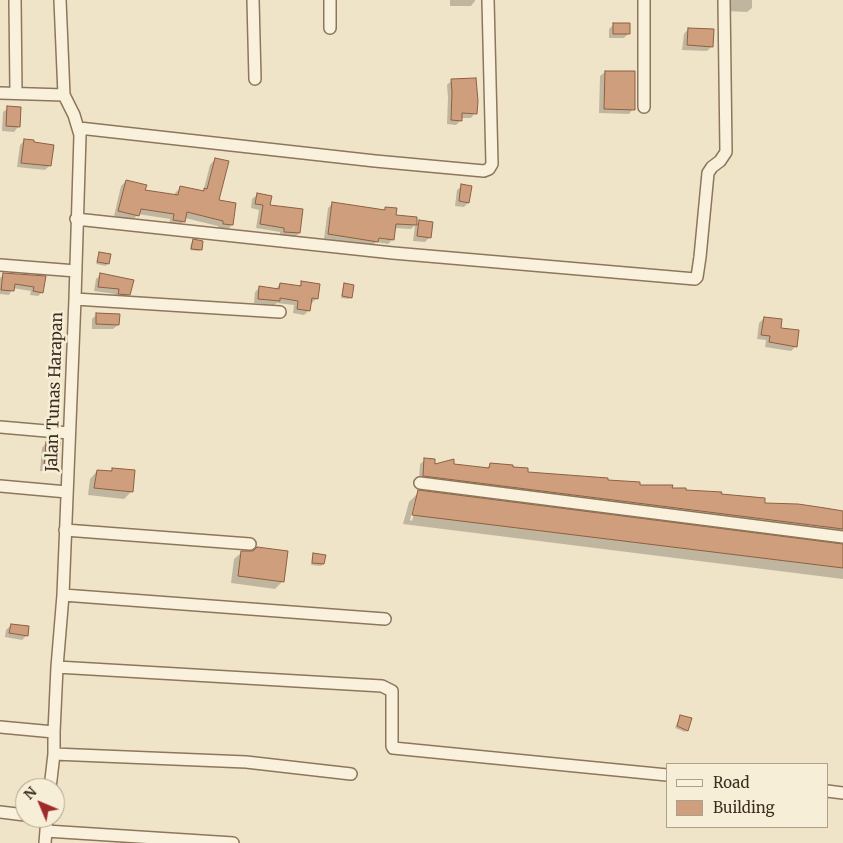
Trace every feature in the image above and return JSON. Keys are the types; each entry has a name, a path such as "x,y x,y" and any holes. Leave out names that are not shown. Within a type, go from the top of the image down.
{"street":[{"path":"15,0 16,94"},
{"name":"Jalan Tunas Harapan","path":"51,778 63,595 70,433 79,128 64,95 60,0"},
{"path":"253,0 255,79"},
{"path":"330,0 330,28"},
{"path":"79,128 375,161 484,171 489,169 492,164 488,0"},
{"path":"644,0 644,107"},
{"path":"76,219 393,253 695,279 697,277 700,257 708,173 726,152 724,0"},
{"path":"0,93 64,95"},
{"path":"0,265 76,271"},
{"path":"75,299 280,312"},
{"path":"0,427 70,433"},
{"path":"420,484 843,537"},
{"path":"0,486 67,492"},
{"path":"65,530 250,544"},
{"path":"63,595 385,619"},
{"path":"57,667 382,686 392,691 392,746 394,748 666,775"},
{"path":"0,727 54,732"},
{"path":"54,754 246,762 351,774"},
{"path":"828,791 843,793"},
{"path":"0,812 15,814"},
{"path":"46,837 233,843"}],"building":[{"path":"613,23 630,23 630,34 613,34"},
{"path":"688,28 714,29 713,47 687,45"},
{"path":"605,71 635,71 635,110 604,109"},
{"path":"476,78 477,114 462,113 462,121 451,120 451,79"},
{"path":"7,106 21,107 20,127 6,126"},
{"path":"24,139 54,145 51,166 21,163"},
{"path":"215,158 229,161 219,200 236,203 233,225 223,224 223,221 187,212 185,222 173,220 174,214 141,209 139,216 118,211 126,180 147,185 145,190 178,195 180,186 204,191 204,188 207,189"},
{"path":"461,184 472,186 469,203 459,201"},
{"path":"257,193 272,196 270,205 303,209 300,233 284,232 284,228 260,224 263,205 255,204"},
{"path":"332,202 385,210 385,207 397,208 396,215 417,217 417,225 396,224 394,240 379,238 378,242 328,234"},
{"path":"419,220 433,222 431,238 417,236"},
{"path":"193,239 203,241 202,250 191,249"},
{"path":"99,252 111,254 109,264 97,262"},
{"path":"3,273 46,276 43,293 33,291 34,287 15,284 14,291 1,290"},
{"path":"100,273 134,280 130,295 118,294 119,289 98,287"},
{"path":"301,281 320,284 318,299 312,298 310,311 297,309 298,301 280,298 280,301 258,299 259,286 279,289 280,283 301,286"},
{"path":"344,283 354,285 352,298 342,296"},
{"path":"96,313 120,314 119,325 96,324"},
{"path":"764,317 782,319 781,328 799,330 797,347 769,342 770,336 761,335"},
{"path":"46,442 60,442 58,468 44,467"},
{"path":"424,458 435,459 435,464 454,459 454,464 489,468 490,463 513,465 513,467 528,468 528,472 608,478 608,480 640,482 640,485 673,485 672,488 765,498 765,503 798,504 843,511 843,529 423,476"},
{"path":"112,468 135,470 133,492 94,488 97,470 112,471"},
{"path":"418,490 843,544 843,568 412,515"},
{"path":"257,547 288,551 284,582 238,576 241,551 253,551"},
{"path":"313,553 326,555 324,564 312,563"},
{"path":"11,624 29,626 28,636 9,633"},
{"path":"680,715 692,718 688,731 677,726"}]}
